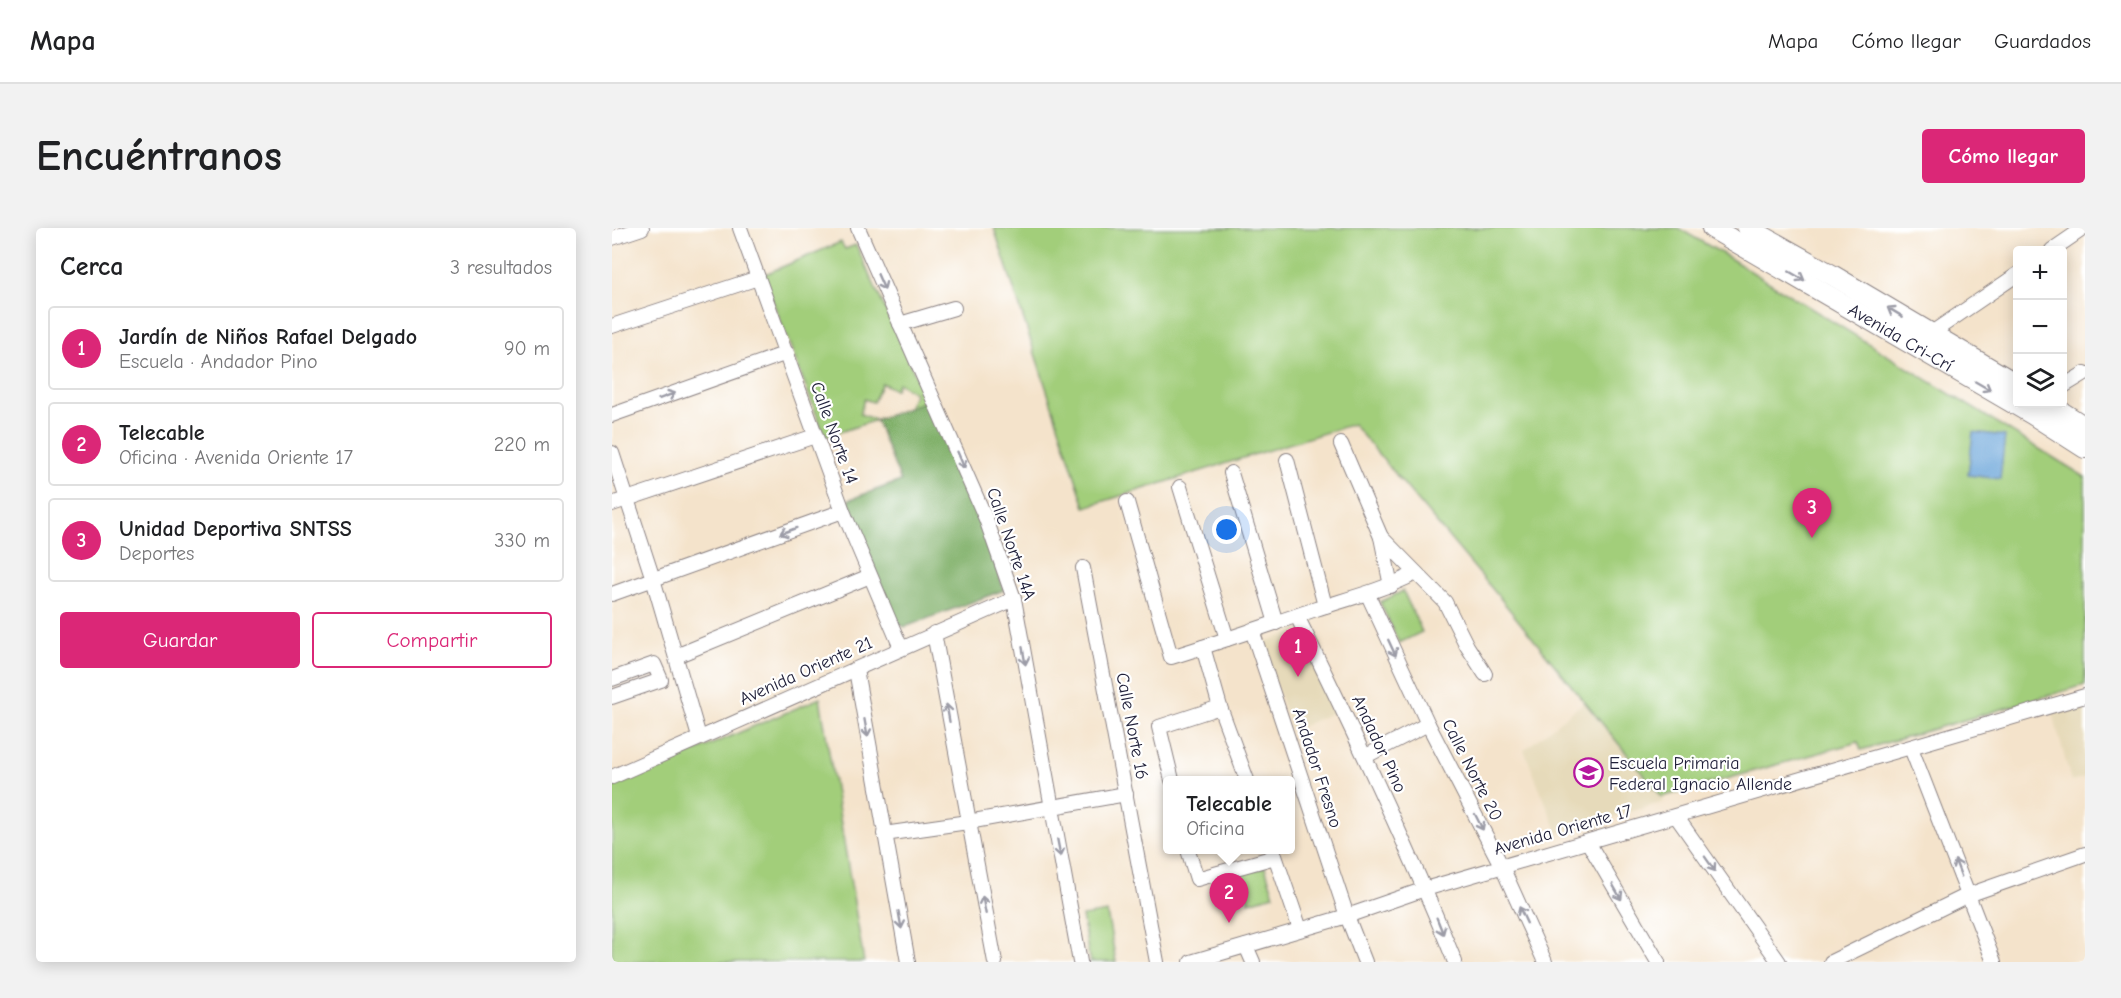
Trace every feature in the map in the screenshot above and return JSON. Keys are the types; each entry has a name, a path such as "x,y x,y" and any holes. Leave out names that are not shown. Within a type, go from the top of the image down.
{"main road":[{"name":"Avenida Cri-Crí","path":"1748,228 1832,274 2013,382"},
{"name":"Avenida Cri-Crí","path":"1720,232 2036,409 2085,448"},
{"path":"1720,232 1736,233 1769,251 1773,249 1773,242"},
{"path":"2055,408 2085,427"}],"street":[{"path":"612,238 642,228"},
{"name":"Calle Norte 14","path":"740,228 843,511 901,648"},
{"name":"Calle Norte 14A","path":"858,228 986,519 1014,599 1080,962"},
{"path":"2058,246 2084,228"},
{"path":"1930,334 2013,277"},
{"path":"612,326 758,278"},
{"path":"900,324 954,308"},
{"path":"612,415 787,353"},
{"path":"2067,384 2085,372"},
{"path":"612,504 815,436"},
{"path":"1341,444 1381,537 1391,586"},
{"path":"612,453 653,579 699,736"},
{"path":"1287,460 1325,606"},
{"path":"1231,473 1276,623"},
{"path":"1180,487 1227,639"},
{"path":"1126,502 1171,657 1325,606 1368,595 1416,573"},
{"path":"612,594 843,511"},
{"path":"1381,537 1445,602 1467,646 1485,674"},
{"name":"Calle Norte 16","path":"1083,568 1157,962"},
{"path":"676,656 870,576"},
{"name":"Calle Norte 20","path":"1368,595 1428,724 1502,867 1545,962"},
{"name":"Avenida Oriente 21","path":"612,777 699,736 856,670 1014,599"},
{"name":"Andador Pino","path":"1297,616 1366,756 1455,962"},
{"name":"Andador Fresno","path":"1252,630 1347,916 1365,962"},
{"path":"934,633 995,962"},
{"path":"1203,647 1220,707 1246,776"},
{"path":"612,679 654,664 661,680 612,697"},
{"path":"856,670 908,962"},
{"name":"Avenida Oriente 17","path":"1191,962 1347,916 1425,889 2085,696"},
{"path":"1171,776 1160,727 1220,707"},
{"path":"1366,756 1428,724"},
{"path":"1911,748 1994,962"},
{"path":"884,834 968,822 1126,794"},
{"path":"1676,816 1779,962"},
{"path":"1588,842 1658,962"},
{"path":"1190,854 1197,879 1271,854"},
{"path":"1274,854 1300,929"},
{"path":"1831,962 1968,896 2085,854"},
{"path":"1246,946 1252,962"}],"shaded area":[{"path":"1299,630 1338,710 1292,731 1262,643"},
{"name":"Escuela Primaria Federal Ignacio Allende","path":"1584,702 1664,802 1558,833 1524,750"},
{"path":"2085,705 2085,777 2071,781 2053,714"}],"green space":[{"path":"994,228 1678,228 2085,477 2085,685 1861,750 1858,742 1662,797 1500,598 1353,424 1085,507"},
{"path":"841,242 845,249 856,245 927,401 908,408 915,393 898,383 895,390 882,383 873,402 864,399 860,414 876,420 825,437 763,275"},
{"path":"927,401 986,535 1004,590 905,627 896,623 848,500 901,481 876,420"},
{"path":"1403,591 1422,632 1399,643 1380,602"},
{"path":"820,698 864,962 612,962 612,787"},
{"path":"1265,867 1274,895 1249,902 1240,873"},
{"path":"1107,912 1116,962 1090,962 1082,916"}],"water":[{"path":"1973,432 2005,436 2000,479 1968,475"}],"place":[{"name":"Unidad Deportiva SNTSS","path":"1812,538"},
{"name":"Jardín de Niños Rafael Delgado","path":"1298,677"},
{"name":"Escuela Primaria Federal Ignacio Allende","path":"1588,773"},
{"name":"Telecable","path":"1229,923"}]}
